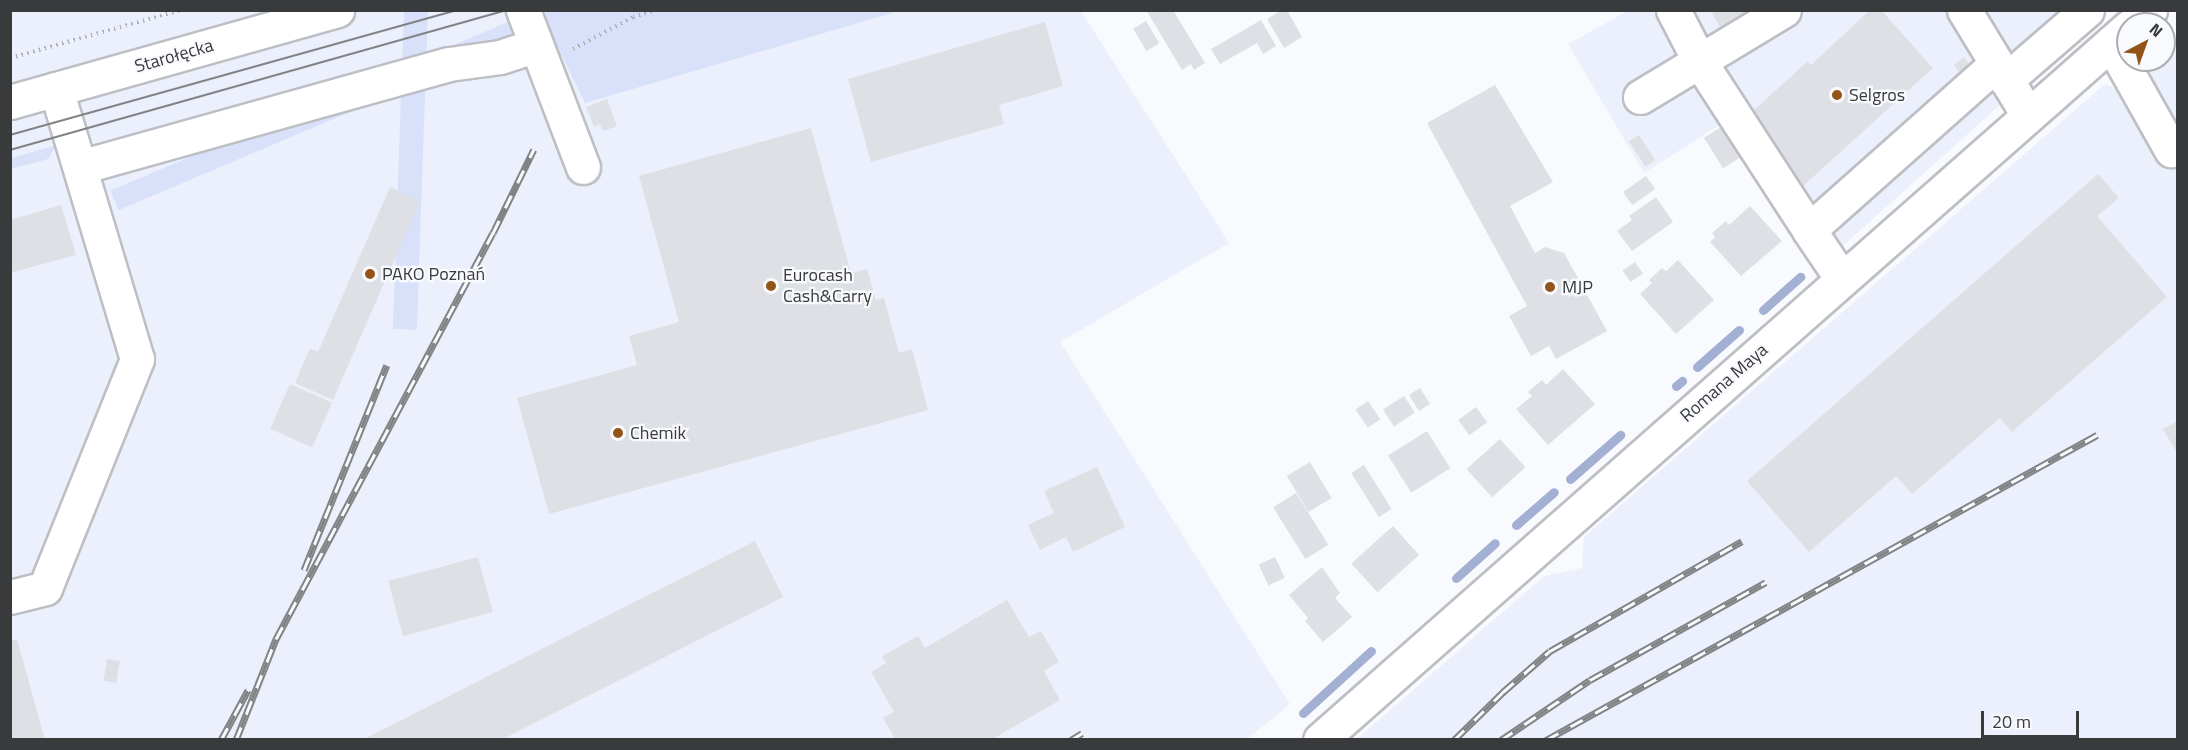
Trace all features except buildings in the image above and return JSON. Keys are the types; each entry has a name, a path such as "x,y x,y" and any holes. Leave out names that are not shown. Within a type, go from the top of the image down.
{"street":[{"name":"Starołęcka","path":"10,102 337,10"},
{"path":"523,10 583,167"},
{"path":"1673,10 1700,62 1842,279"},
{"path":"1640,98 1784,10"},
{"path":"1964,10 2028,115"},
{"path":"1809,231 2001,72 2087,10"},
{"name":"Romana Maya","path":"1320,740 2116,39"},
{"path":"80,167 449,64 539,54"},
{"path":"2141,72 2175,153"},
{"path":"10,597 45,588 137,359 56,89"}],"path":[{"path":"10,58 181,10"},
{"path":"539,54 592,40 633,17 656,10"}],"shaded area":[{"path":"404,10 428,11 417,330 393,329"},
{"path":"545,10 899,11 585,103 552,35"},
{"path":"11,11 1081,11 1229,243 1060,342 1290,704 1247,739 11,739"},
{"path":"1628,11 2105,11 1818,268 1724,122 1644,173 1568,44"},
{"path":"508,22 516,41 119,210 110,191"},
{"path":"2176,41 2177,739 1356,740 1544,576 1582,568 1584,537 2105,84 2118,90 2140,72 2176,72"},
{"path":"57,145 48,159 11,169 11,158"}],"waterway":[{"path":"1763,310 1800,277"},
{"path":"1697,367 1739,330"},
{"path":"1676,386 1682,381"},
{"path":"1570,479 1620,435"},
{"path":"1516,525 1554,492"},
{"path":"1456,578 1495,543"},
{"path":"1303,713 1371,651"}],"tram line":[{"path":"10,135 457,10"},
{"path":"10,150 507,10"}],"railway":[{"path":"236,740 276,639 493,233 534,149"},
{"path":"304,570 387,365"},
{"path":"1546,740 2097,435"},
{"path":"1454,740 1503,692 1550,651 1742,541"},
{"path":"1501,740 1590,680 1766,582"},
{"path":"221,740 248,690"},
{"path":"1071,740 1082,733"}],"place":[{"name":"Selgros","path":"1837,95"},
{"name":"PAKO Poznań","path":"370,274"},
{"name":"Eurocash Cash&Carry","path":"771,286"},
{"name":"MJP","path":"1550,287"},
{"name":"Chemik","path":"618,433"}]}
